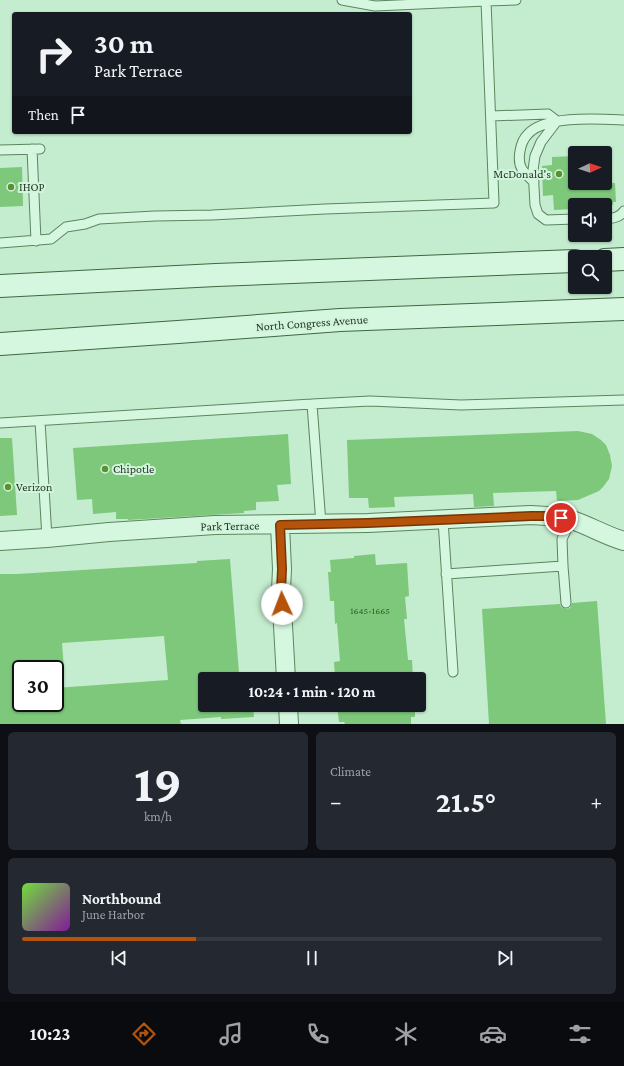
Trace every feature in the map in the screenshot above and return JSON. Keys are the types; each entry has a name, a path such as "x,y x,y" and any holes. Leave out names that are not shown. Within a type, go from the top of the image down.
{"main road":[{"path":"612,260 624,259"},
{"path":"0,286 216,275 568,261"},
{"name":"North Congress Avenue","path":"0,344 340,320 624,309"}],"street":[{"name":"Park Terrace","path":"0,541 215,525 321,524 531,516 551,516 571,520 612,538 624,541"},
{"path":"280,525 282,569 281,590 286,672"},
{"path":"288,712 289,724"}],"lane":[{"path":"342,0 375,6 486,0 516,0"},
{"path":"0,243 51,239 66,227 99,220 155,216 494,203 486,0"},
{"path":"491,116 548,114 557,121"},
{"path":"534,182 522,171 519,157 521,146 528,134 537,127 557,121 607,119 624,120"},
{"path":"557,121 542,142 535,156 533,170 535,205 538,214 546,220 568,219"},
{"path":"0,150 36,149 36,240"},
{"path":"612,218 623,214 624,212"},
{"path":"0,423 370,401 461,405 624,400"},
{"path":"312,404 321,524"},
{"path":"40,421 47,538"},
{"path":"443,520 453,672"},
{"path":"566,603 562,539 571,520"},
{"path":"446,574 563,566"}],"building":[{"path":"568,156 568,190 612,190 612,183 615,183 616,202 613,202 612,205 612,198 568,198 568,209 554,210 553,195 543,196 542,166 552,165 552,157"},
{"name":"IHOP","path":"22,167 23,206 0,207 0,168"},
{"path":"578,431 592,434 606,445 612,466 609,479 599,491 578,500 557,501 556,491 493,493 494,506 474,507 473,494 394,497 395,507 369,508 368,498 349,498 347,440"},
{"path":"288,434 291,484 277,485 279,501 256,502 256,510 244,511 244,513 128,520 116,519 116,512 93,514 92,499 77,500 73,448"},
{"name":"Verizon","path":"0,438 12,438 17,515 0,516"},
{"path":"375,554 376,565 407,563 409,596 405,597 407,619 404,619 408,660 412,660 413,672 335,672 334,662 340,661 337,623 335,624 334,601 330,601 328,572 331,572 330,560 354,558 354,556"},
{"path":"230,559 239,672 198,672 198,712 254,712 254,717 221,719 221,717 180,720 181,724 0,724 0,574 197,563 197,561","holes":["164,636 168,680 64,687 64,712 12,712 12,660 63,660 62,643"]},
{"path":"597,601 606,724 489,724 482,609 560,604 561,607 566,609 570,608 572,603"},
{"path":"338,712 415,712 415,717 411,717 411,724 345,724 344,722 339,722"}],"place":[{"name":"McDonald's","path":"559,174"},
{"name":"IHOP","path":"11,187"},
{"name":"Chipotle","path":"105,469"},
{"name":"Verizon","path":"8,487"}],"route":[{"path":"282,604 280,525 531,516 551,516 561,518"}]}
